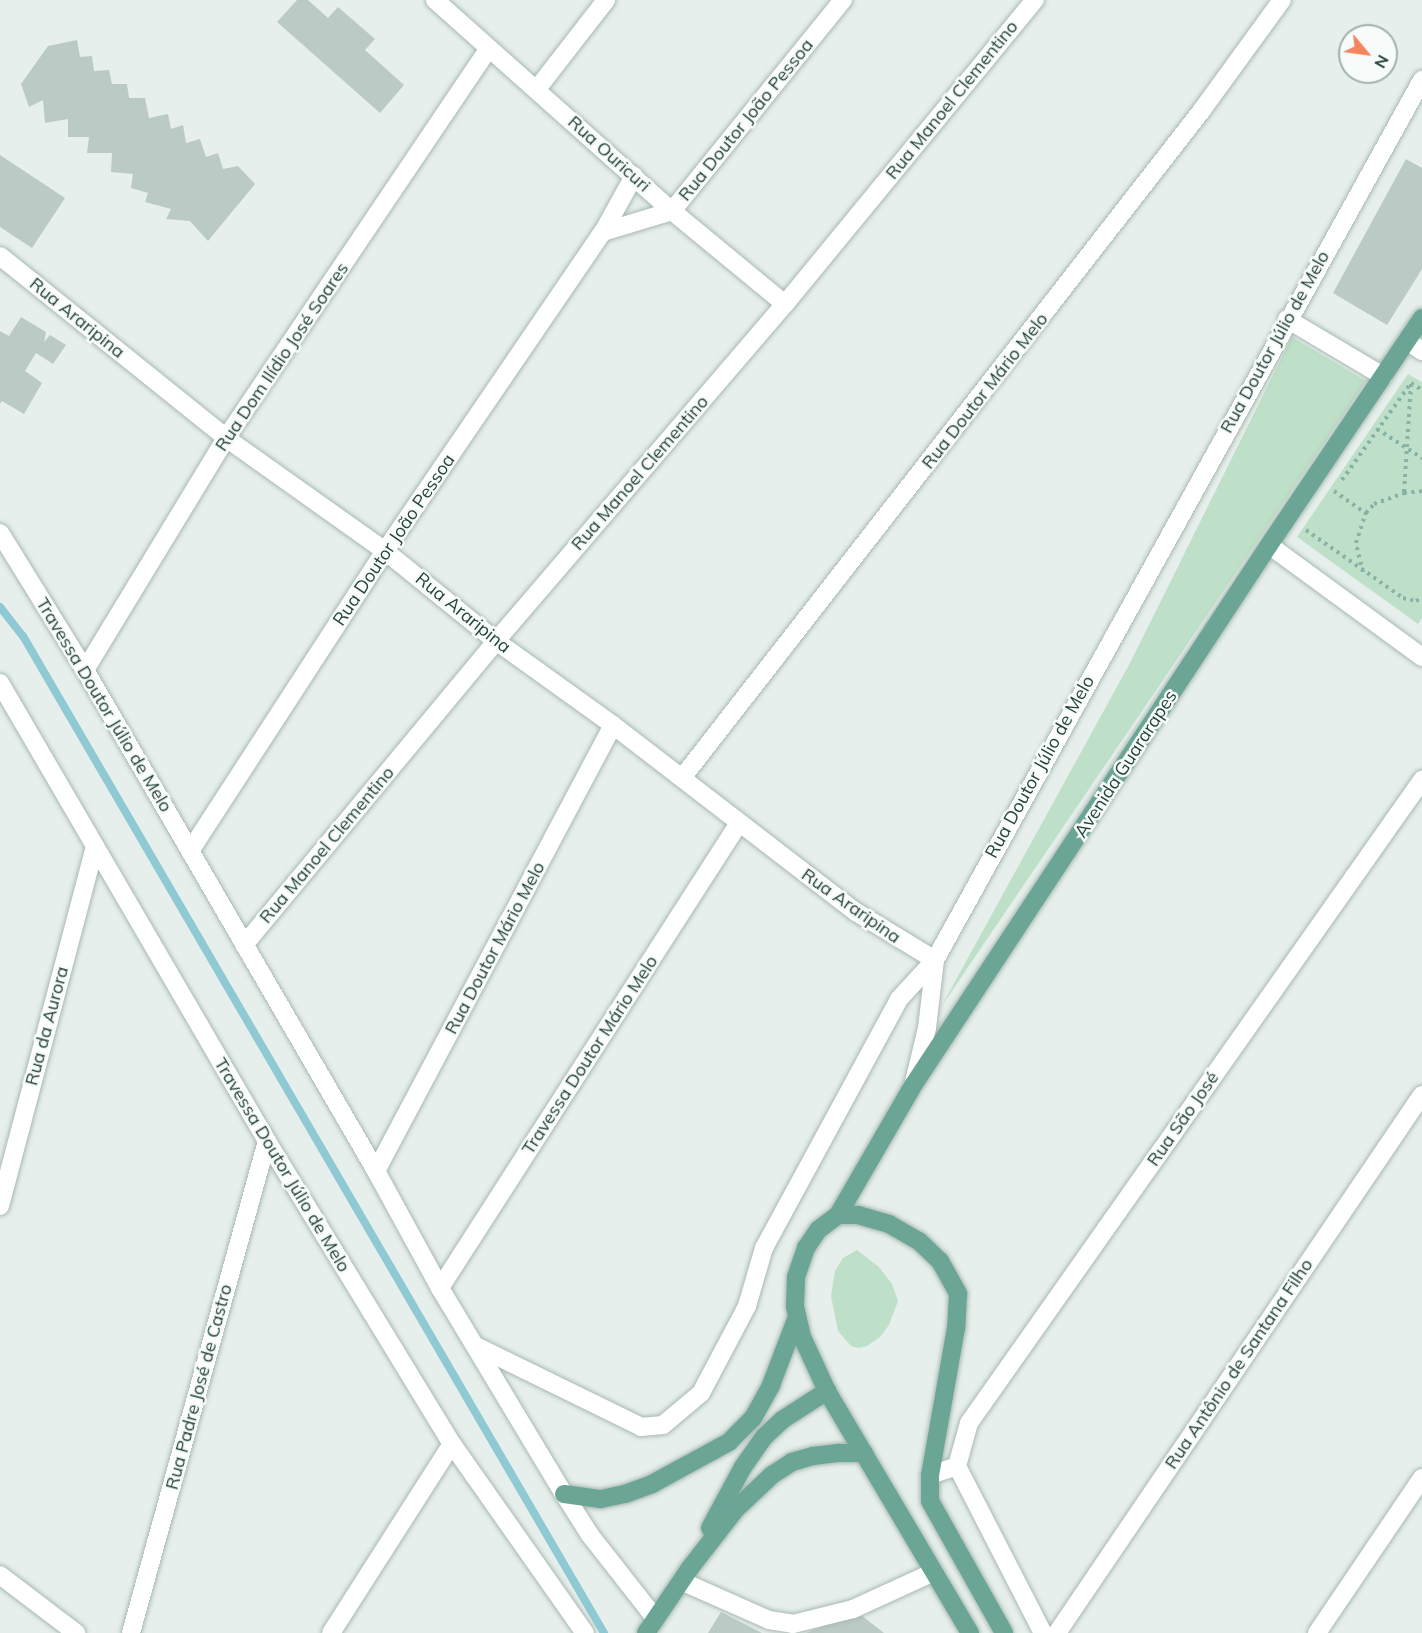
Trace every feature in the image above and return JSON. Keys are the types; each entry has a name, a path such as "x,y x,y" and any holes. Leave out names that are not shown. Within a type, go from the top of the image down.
{"main road":[{"name":"Avenida Guararapes","path":"797,1317 796,1277 806,1248 818,1230 838,1215 914,1084 1269,544 1422,318"},
{"path":"838,1215 858,1215 889,1224 919,1241 940,1261 953,1281 958,1294 958,1310 930,1475 930,1501 934,1512 1004,1633"},
{"path":"797,1317 802,1336 827,1391 967,1632"},
{"path":"564,1494 601,1499 625,1494 652,1484 729,1442 753,1418 771,1385 797,1317"},
{"path":"685,1575 743,1467 764,1437 782,1420 827,1391"},
{"path":"650,1625 736,1509 772,1475 792,1462 813,1456 839,1453 864,1454"}],"street":[{"path":"537,89 606,0"},
{"name":"Rua Doutor João Pessoa","path":"603,231 672,211 843,0"},
{"name":"Rua Manoel Clementino","path":"244,945 496,641 785,304 1035,0"},
{"name":"Rua Doutor Mário Melo","path":"682,778 1188,129 1282,0"},
{"name":"Rua Ouricuri","path":"438,1 488,50 537,89 672,211 785,304"},
{"name":"Rua Dom Ilídio José Soares","path":"85,670 226,438 488,50"},
{"name":"Rua Doutor Júlio de Melo","path":"476,1346 641,1427 663,1425 701,1393 747,1306 764,1248 899,999 934,960 1287,319 1422,80"},
{"name":"Rua Doutor João Pessoa","path":"190,851 386,551 603,231 634,176"},
{"name":"Rua Araripina","path":"0,256 226,438 386,551 496,641 613,725 856,912 934,960"},
{"path":"1287,319 1383,376"},
{"path":"1407,341 1422,351"},
{"name":"Travessa Doutor Júlio de Melo","path":"0,533 85,670 376,1171 440,1288 564,1494 650,1625"},
{"path":"1269,544 1422,657"},
{"name":"Travessa Doutor Júlio de Melo","path":"0,683 267,1141 452,1444 585,1633"},
{"name":"Rua Doutor Mário Melo","path":"376,1171 613,725"},
{"name":"Rua São José","path":"957,1466 969,1423 1422,780"},
{"name":"Travessa Doutor Mário Melo","path":"440,1288 739,823"},
{"name":"Rua da Aurora","path":"0,1206 94,846"},
{"path":"914,1084 927,1028 934,960"},
{"name":"Rua Antônio de Santana Filho","path":"1057,1633 1422,1095"},
{"name":"Rua Padre José de Castro","path":"131,1633 267,1141"},
{"path":"331,1633 452,1444"},
{"path":"930,1475 957,1466 1043,1633"},
{"path":"1317,1633 1422,1478"},
{"path":"685,1575 780,1624 793,1624 853,1609 934,1572"},
{"path":"0,1575 76,1633"}],"path":[{"path":"1411,383 1422,390"},
{"path":"1328,499 1411,383"},
{"path":"1404,493 1411,383"},
{"path":"1378,429 1422,458"},
{"path":"1334,491 1366,513"},
{"path":"1363,572 1356,543 1366,513 1374,504 1404,493 1422,491"},
{"path":"1311,523 1305,531 1363,572 1403,598 1416,601 1422,598"}],"green space":[{"path":"1292,337 1366,381 941,1007 1130,663"},
{"path":"1408,374 1422,382 1422,618 1418,624 1297,537"},
{"path":"857,1250 879,1267 892,1284 898,1301 889,1325 880,1337 867,1346 858,1348 851,1346 838,1331 831,1296 835,1271 843,1258"}],"building":[{"path":"297,0 308,0 328,18 338,7 375,39 365,50 404,85 380,113 277,22"},
{"path":"77,40 80,57 92,56 94,71 109,70 112,84 127,84 129,98 145,98 149,118 168,114 171,129 183,125 186,143 200,139 206,157 218,153 223,169 238,166 255,184 208,241 190,221 166,219 171,209 145,202 148,193 131,188 133,174 111,172 112,153 87,153 89,137 68,137 68,119 45,123 43,100 29,107 21,84 48,46"},
{"path":"0,155 65,198 32,248 0,227"},
{"path":"1406,159 1422,168 1422,269 1387,325 1333,293"},
{"path":"21,317 46,332 44,342 50,335 66,345 53,364 36,353 25,371 42,383 24,414 2,401 0,404 0,331 9,336"},
{"path":"721,1612 762,1633 708,1633"},
{"path":"857,1612 884,1633 806,1633"}],"waterway":[{"path":"0,607 23,636 604,1633"}]}
